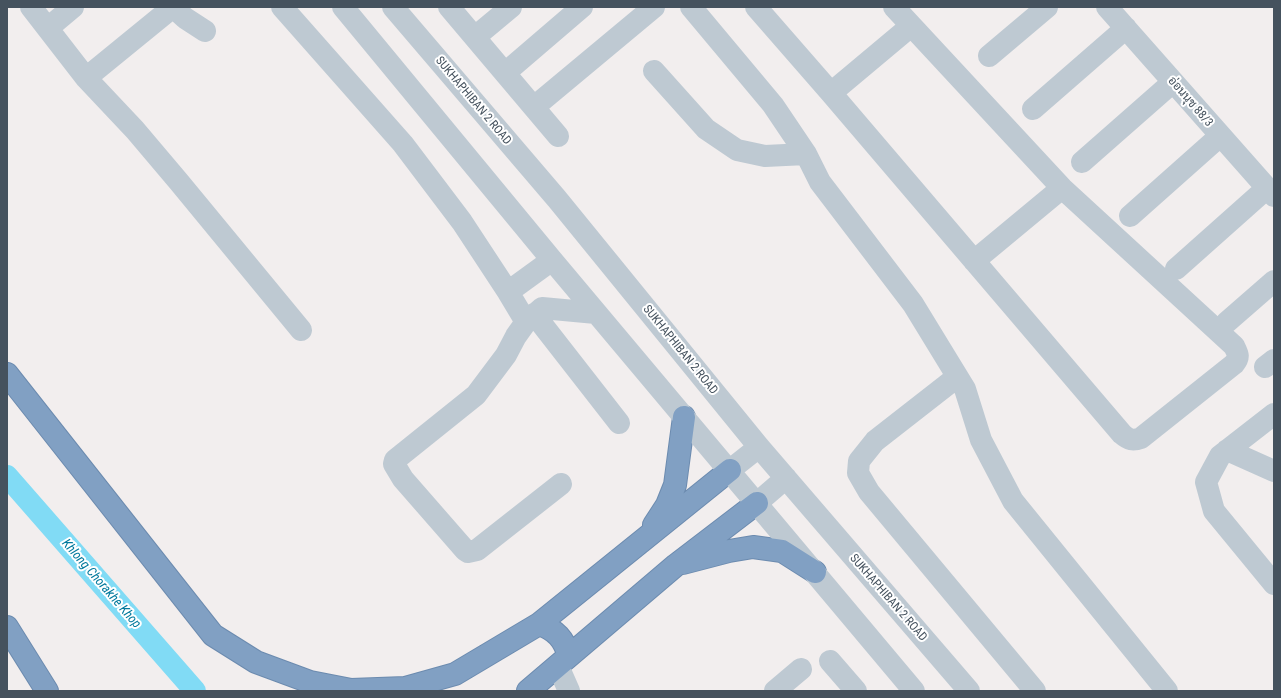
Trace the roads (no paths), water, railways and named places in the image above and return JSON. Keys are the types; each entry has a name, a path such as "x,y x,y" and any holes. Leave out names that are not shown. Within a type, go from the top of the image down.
{"highway":[{"path":"7,374 213,635 256,662 310,682 351,690 405,688 455,674 539,624 730,470"},
{"path":"646,538 667,505 675,485 684,417"},
{"path":"528,691 676,565 757,503"},
{"path":"676,565 753,547 782,551 814,572"},
{"path":"539,624 550,628 566,645 563,661"},
{"path":"7,627 47,691"}],"street":[{"path":"31,7 86,78 135,130 301,330"},
{"path":"48,28 73,7"},
{"path":"86,78 173,7 185,18 205,31"},
{"path":"282,7 403,144 462,222 508,292 619,423"},
{"path":"342,7 596,313 730,470 914,691"},
{"name":"SUKHAPHIBAN 2 ROAD","path":"393,7 562,205 759,447 969,691"},
{"path":"449,7 558,136"},
{"path":"475,37 511,7"},
{"path":"505,72 582,7"},
{"path":"534,107 654,7"},
{"path":"691,7 773,105 806,154 820,182 913,304 965,389 981,440 1013,501 1167,691"},
{"path":"756,7 1122,434 1128,440 1134,441 1141,438 1234,364 1238,359 1234,346 1062,188 894,7"},
{"path":"989,56 1047,7"},
{"name":"อ่อนนุช 88/3","path":"1107,7 1271,192"},
{"path":"831,93 911,26"},
{"path":"1032,109 1126,28"},
{"path":"654,71 706,128 737,150 765,156 806,154"},
{"path":"1082,162 1173,82"},
{"path":"1130,216 1220,136"},
{"path":"974,261 1062,188"},
{"path":"1176,269 1271,192"},
{"path":"508,292 552,260"},
{"path":"1227,322 1274,281"},
{"path":"560,484 477,550 468,552 403,479 394,464 395,460 476,395 506,355 516,336 530,318 542,308 596,313"},
{"path":"957,377 875,441 859,461 858,473 869,492 1035,691"},
{"path":"1274,414 1220,456 1206,482 1214,511 1274,584"},
{"path":"730,470 759,447"},
{"path":"1227,450 1274,471"},
{"path":"757,503 786,478"},
{"path":"563,661 569,691"},
{"path":"830,661 856,691"},
{"path":"775,691 801,669"}],"waterway":[{"name":"Khlong Chorakhe Khop","path":"7,476 195,691"}]}
